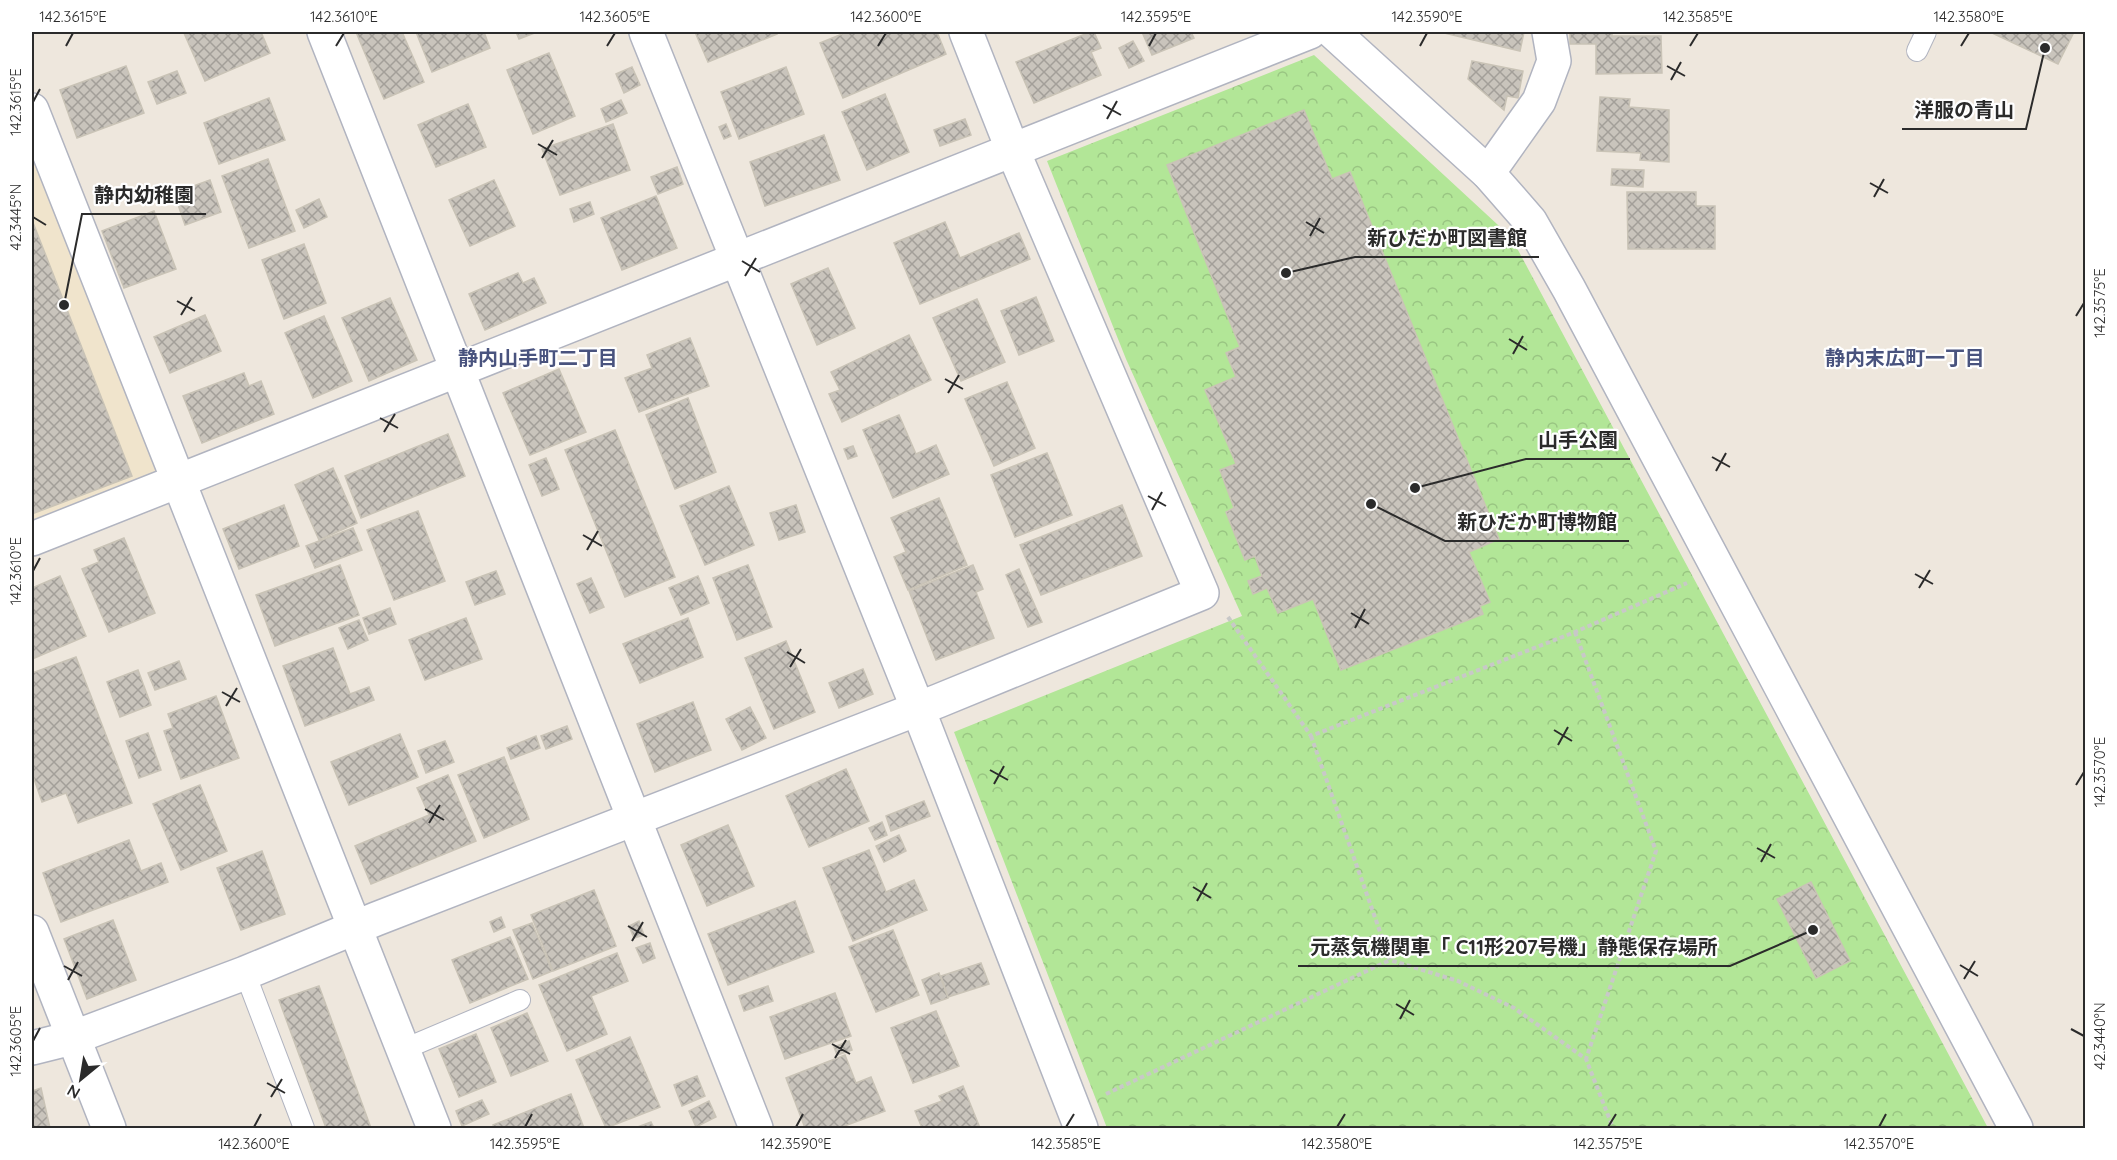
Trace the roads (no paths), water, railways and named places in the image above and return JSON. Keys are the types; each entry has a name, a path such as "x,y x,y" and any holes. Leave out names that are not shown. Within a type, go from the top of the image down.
{"street":[{"path":"324,32 756,1128"},
{"path":"646,32 918,709 1077,1119"},
{"path":"32,1048 72,1038 245,973 354,928 918,709 1202,593 1013,151 966,32"},
{"path":"32,539 1310,32"},
{"path":"1333,32 1488,173 1530,221 1569,289 2016,1128"},
{"path":"1488,173 1539,101 1554,61 1549,32"},
{"path":"32,110 434,1128"},
{"path":"32,932 109,1128"}],"lane":[{"path":"1917,51 1926,32"},
{"path":"245,973 304,1128"},
{"path":"402,1050 520,1000"}],"place":[{"name":"洋服の青山","path":"2045,48"},
{"name":"新ひだか町図書館","path":"1286,273"},
{"name":"静内幼稚園","path":"64,305"},
{"name":"山手公園","path":"1415,488"},
{"name":"新ひだか町博物館","path":"1371,504"},
{"name":"元蒸気機関車「 C11形207号機」静態保存場所","path":"1813,930"}],"district":[{"name":"静内山手町二丁目","path":"538,358"},
{"name":"静内末広町一丁目","path":"1905,358"}]}
